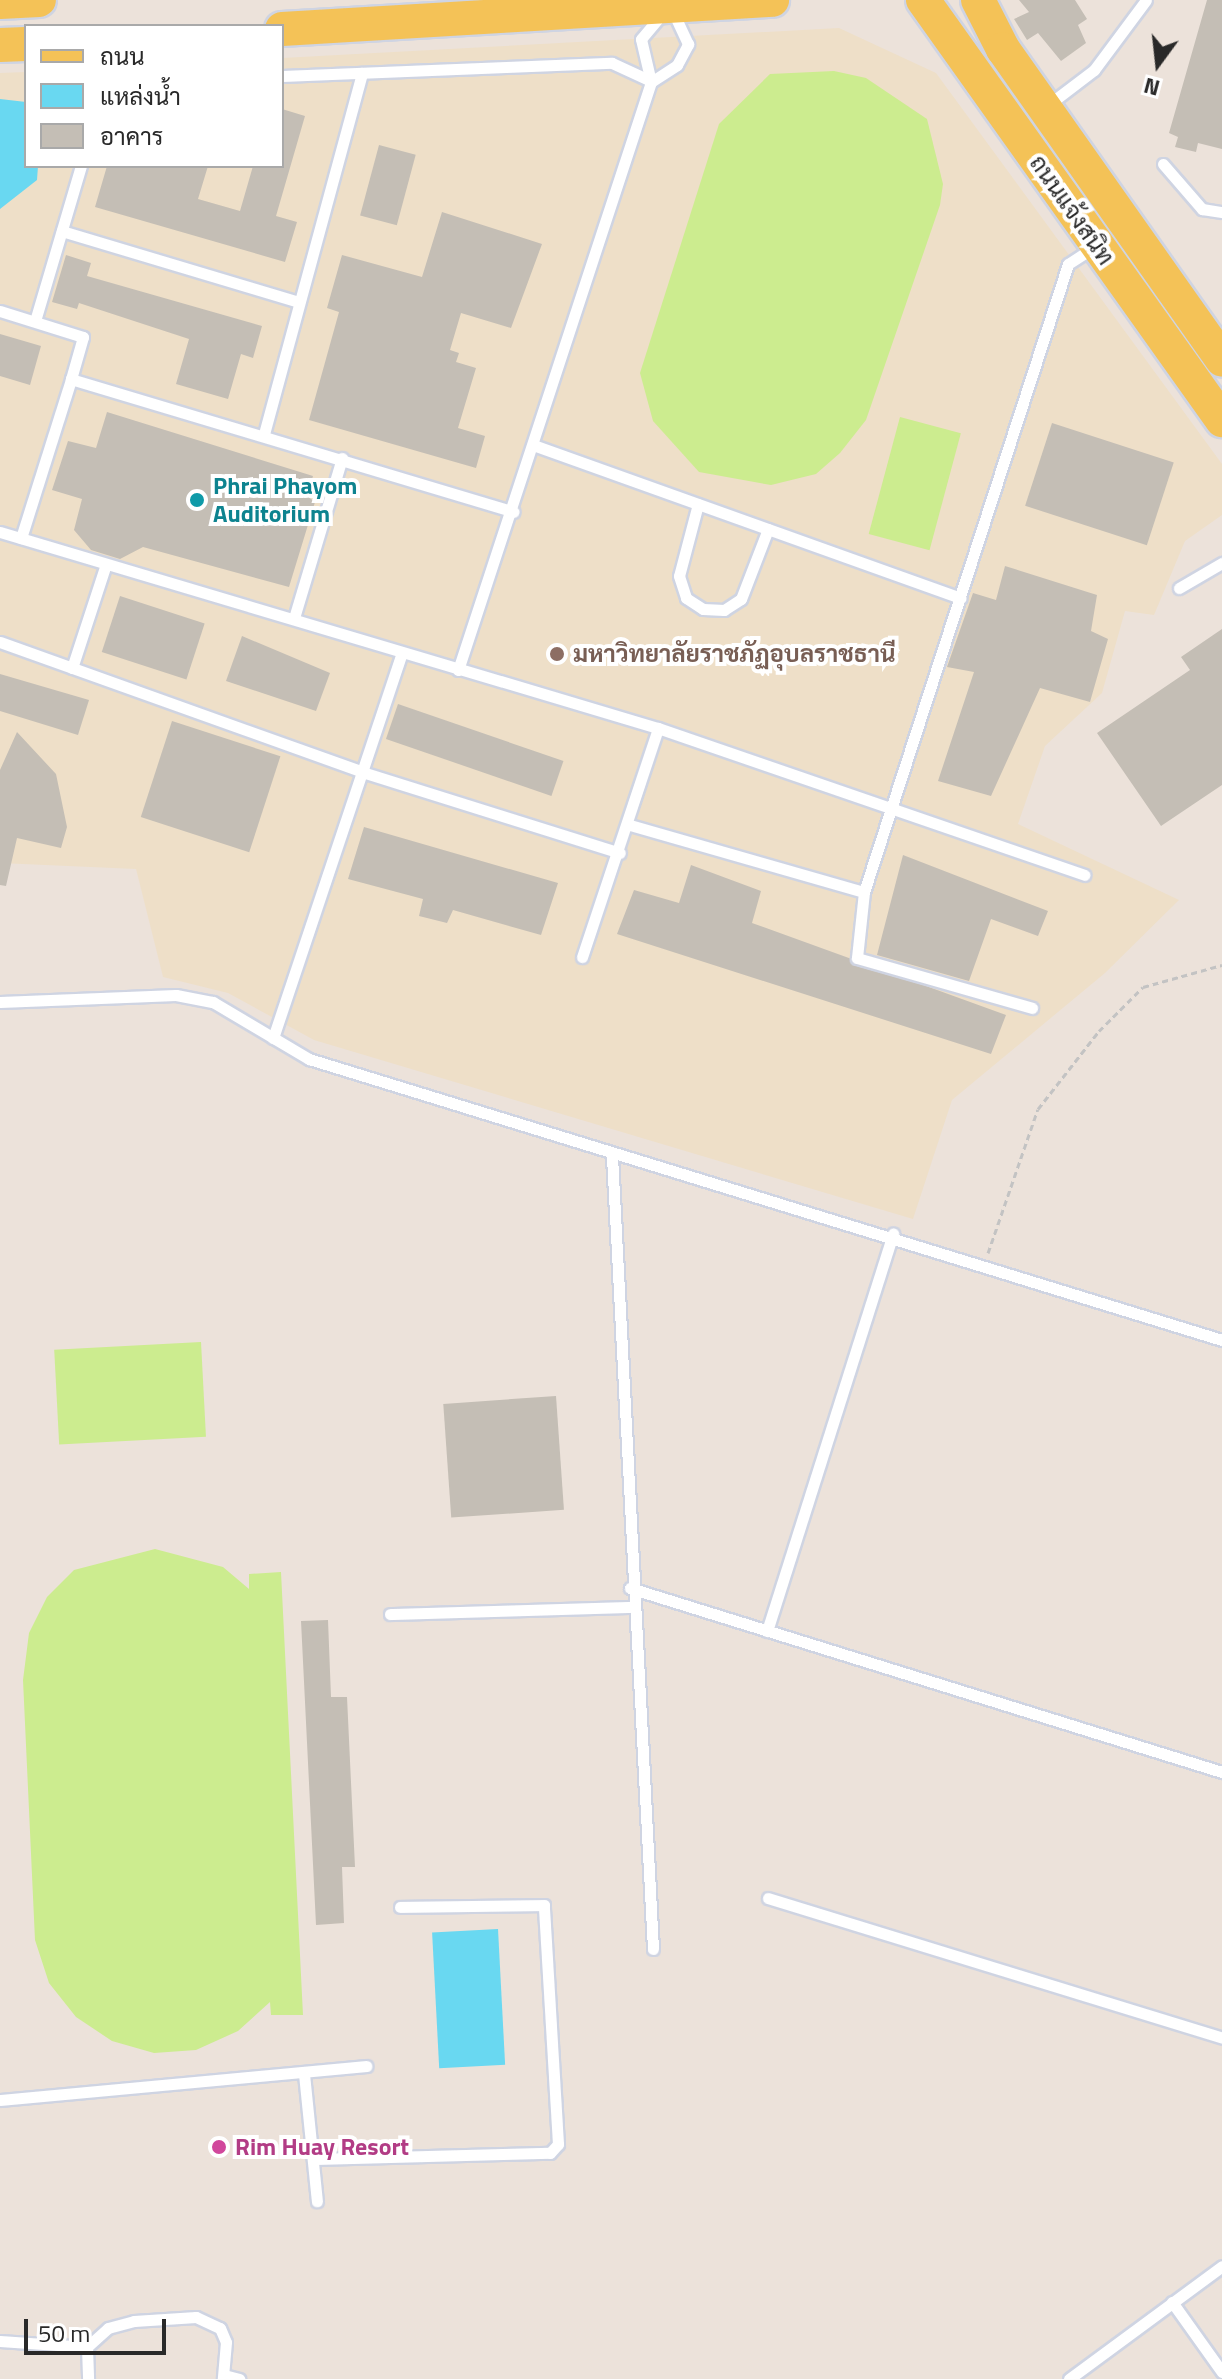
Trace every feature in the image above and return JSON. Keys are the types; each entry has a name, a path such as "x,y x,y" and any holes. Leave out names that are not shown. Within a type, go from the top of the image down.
{"main road":[{"path":"0,2 39,0"},
{"path":"284,29 670,3 772,0"},
{"name":"ถนนแจ้งสนิท","path":"923,0 1222,420"},
{"name":"ถนนแจ้งสนิท","path":"978,0 1044,108 1222,359"},
{"path":"0,45 24,44"}],"lane":[{"path":"1044,108 1094,70 1146,0"},
{"path":"458,670 536,446 651,82 641,39 670,3 688,44 677,65 651,82"},
{"path":"284,76 612,63 651,82"},
{"path":"264,434 362,73"},
{"path":"1163,164 1202,209 1222,212"},
{"path":"35,321 80,168"},
{"path":"62,231 299,302"},
{"path":"1032,1008 857,958 864,892 887,808 961,598 1068,264 1097,245"},
{"path":"0,311 83,337 21,538"},
{"path":"71,379 264,434 513,512"},
{"path":"536,446 961,598"},
{"path":"294,618 342,458"},
{"path":"698,504 679,576 686,598 703,609 724,610 741,599 768,529"},
{"path":"0,532 105,567 294,618 658,728 1084,875"},
{"path":"1179,588 1222,563"},
{"path":"72,668 105,567"},
{"path":"0,642 365,773 620,853"},
{"path":"273,1038 365,773 402,653"},
{"path":"582,957 630,825 658,728"},
{"path":"630,825 864,892"},
{"path":"0,1002 176,995 213,1002 309,1059 612,1156 985,1261 1222,1340"},
{"path":"612,1156 630,1588 653,1949"},
{"path":"767,1631 893,1233"},
{"path":"630,1588 1222,1772"},
{"path":"390,1614 631,1607"},
{"path":"768,1898 1222,2038"},
{"path":"315,2159 550,2153 558,2144 544,1905 400,1907"},
{"path":"0,2100 366,2066"},
{"path":"304,2074 317,2201"},
{"path":"1069,2379 1222,2266"},
{"path":"1172,2302 1222,2372"},
{"path":"0,2341 87,2347 108,2328 134,2321 196,2317 220,2328 224,2377 239,2379"},
{"path":"87,2347 88,2379"}],"path":[{"path":"985,1261 1038,1109 1099,1031 1143,987 1222,965"}],"shaded area":[{"name":"มหาวิทยาลัยราชภัฏอุบลราชธานี","path":"839,28 936,73 1222,464 1222,515 1185,541 1154,615 1125,611 1102,693 1045,746 1018,824 1179,900 1105,973 952,1100 913,1219 314,1040 228,993 163,977 136,869 0,863 0,73 24,72 24,168 284,168 284,58"}],"green space":[{"path":"834,71 866,78 927,119 943,184 940,205 866,420 840,453 816,474 771,485 699,472 653,421 640,373 719,124 770,74"},
{"path":"900,417 961,433 930,550 869,534"},
{"path":"201,1342 206,1437 59,1445 54,1350"},
{"path":"155,1549 223,1567 249,1589 249,1574 281,1572 303,2015 271,2015 270,2002 238,2031 196,2050 154,2053 112,2041 76,2017 49,1983 35,1940 23,1680 29,1633 47,1597 74,1570"}],"water":[{"path":"0,99 24,102 24,168 38,168 37,180 0,209"},
{"path":"498,1929 505,2065 439,2068 432,1932"}],"building":[{"path":"1019,0 1075,0 1087,19 1078,25 1086,43 1061,61 1038,33 1027,40 1014,19 1029,12"},
{"path":"1207,0 1222,0 1222,149 1198,143 1196,152 1175,147 1178,137 1169,133"},
{"path":"284,110 305,116 276,216 297,222 285,262 95,207 106,168 207,168 198,199 240,211 252,168 284,168"},
{"path":"379,145 416,155 397,225 360,216"},
{"path":"442,212 542,244 511,328 461,313 450,350 459,353 456,362 476,368 458,428 485,436 476,468 309,420 339,312 327,308 342,255 422,277"},
{"path":"66,255 91,263 87,276 262,326 253,358 241,354 228,399 176,384 189,339 79,303 77,309 52,302"},
{"path":"0,334 41,346 30,385 0,376"},
{"name":"Phrai Phayom Auditorium","path":"107,412 313,476 307,496 315,502 289,587 143,547 120,559 91,550 74,530 82,499 52,490 68,441 96,448"},
{"path":"1052,423 1174,463 1147,545 1025,506"},
{"path":"1005,566 1097,595 1091,631 1108,639 1090,702 1040,688 991,796 938,781 974,672 947,667 973,593 996,600"},
{"path":"120,596 205,624 186,680 102,652"},
{"path":"1222,629 1222,785 1161,826 1097,733 1190,670 1181,657"},
{"path":"242,636 330,673 316,711 226,681"},
{"path":"0,674 89,700 78,735 0,711"},
{"path":"398,704 563,761 551,796 386,739"},
{"path":"172,721 280,756 249,852 141,817"},
{"path":"17,732 56,774 67,827 61,848 17,838 6,886 0,885 0,770"},
{"path":"364,827 558,883 541,935 453,910 447,923 419,916 423,899 348,879"},
{"path":"903,855 1048,911 1038,936 991,919 969,981 877,955"},
{"path":"691,865 761,891 752,923 1006,1015 991,1054 617,934 634,890 679,903"},
{"path":"556,1396 564,1510 451,1518 443,1404"},
{"path":"328,1620 331,1697 347,1697 355,1867 342,1867 344,1923 316,1925 301,1621"}],"place":[{"name":"Phrai Phayom Auditorium","path":"197,500"},
{"name":"มหาวิทยาลัยราชภัฏอุบลราชธานี","path":"557,654"},
{"name":"Rim Huay Resort","path":"219,2147"}]}
